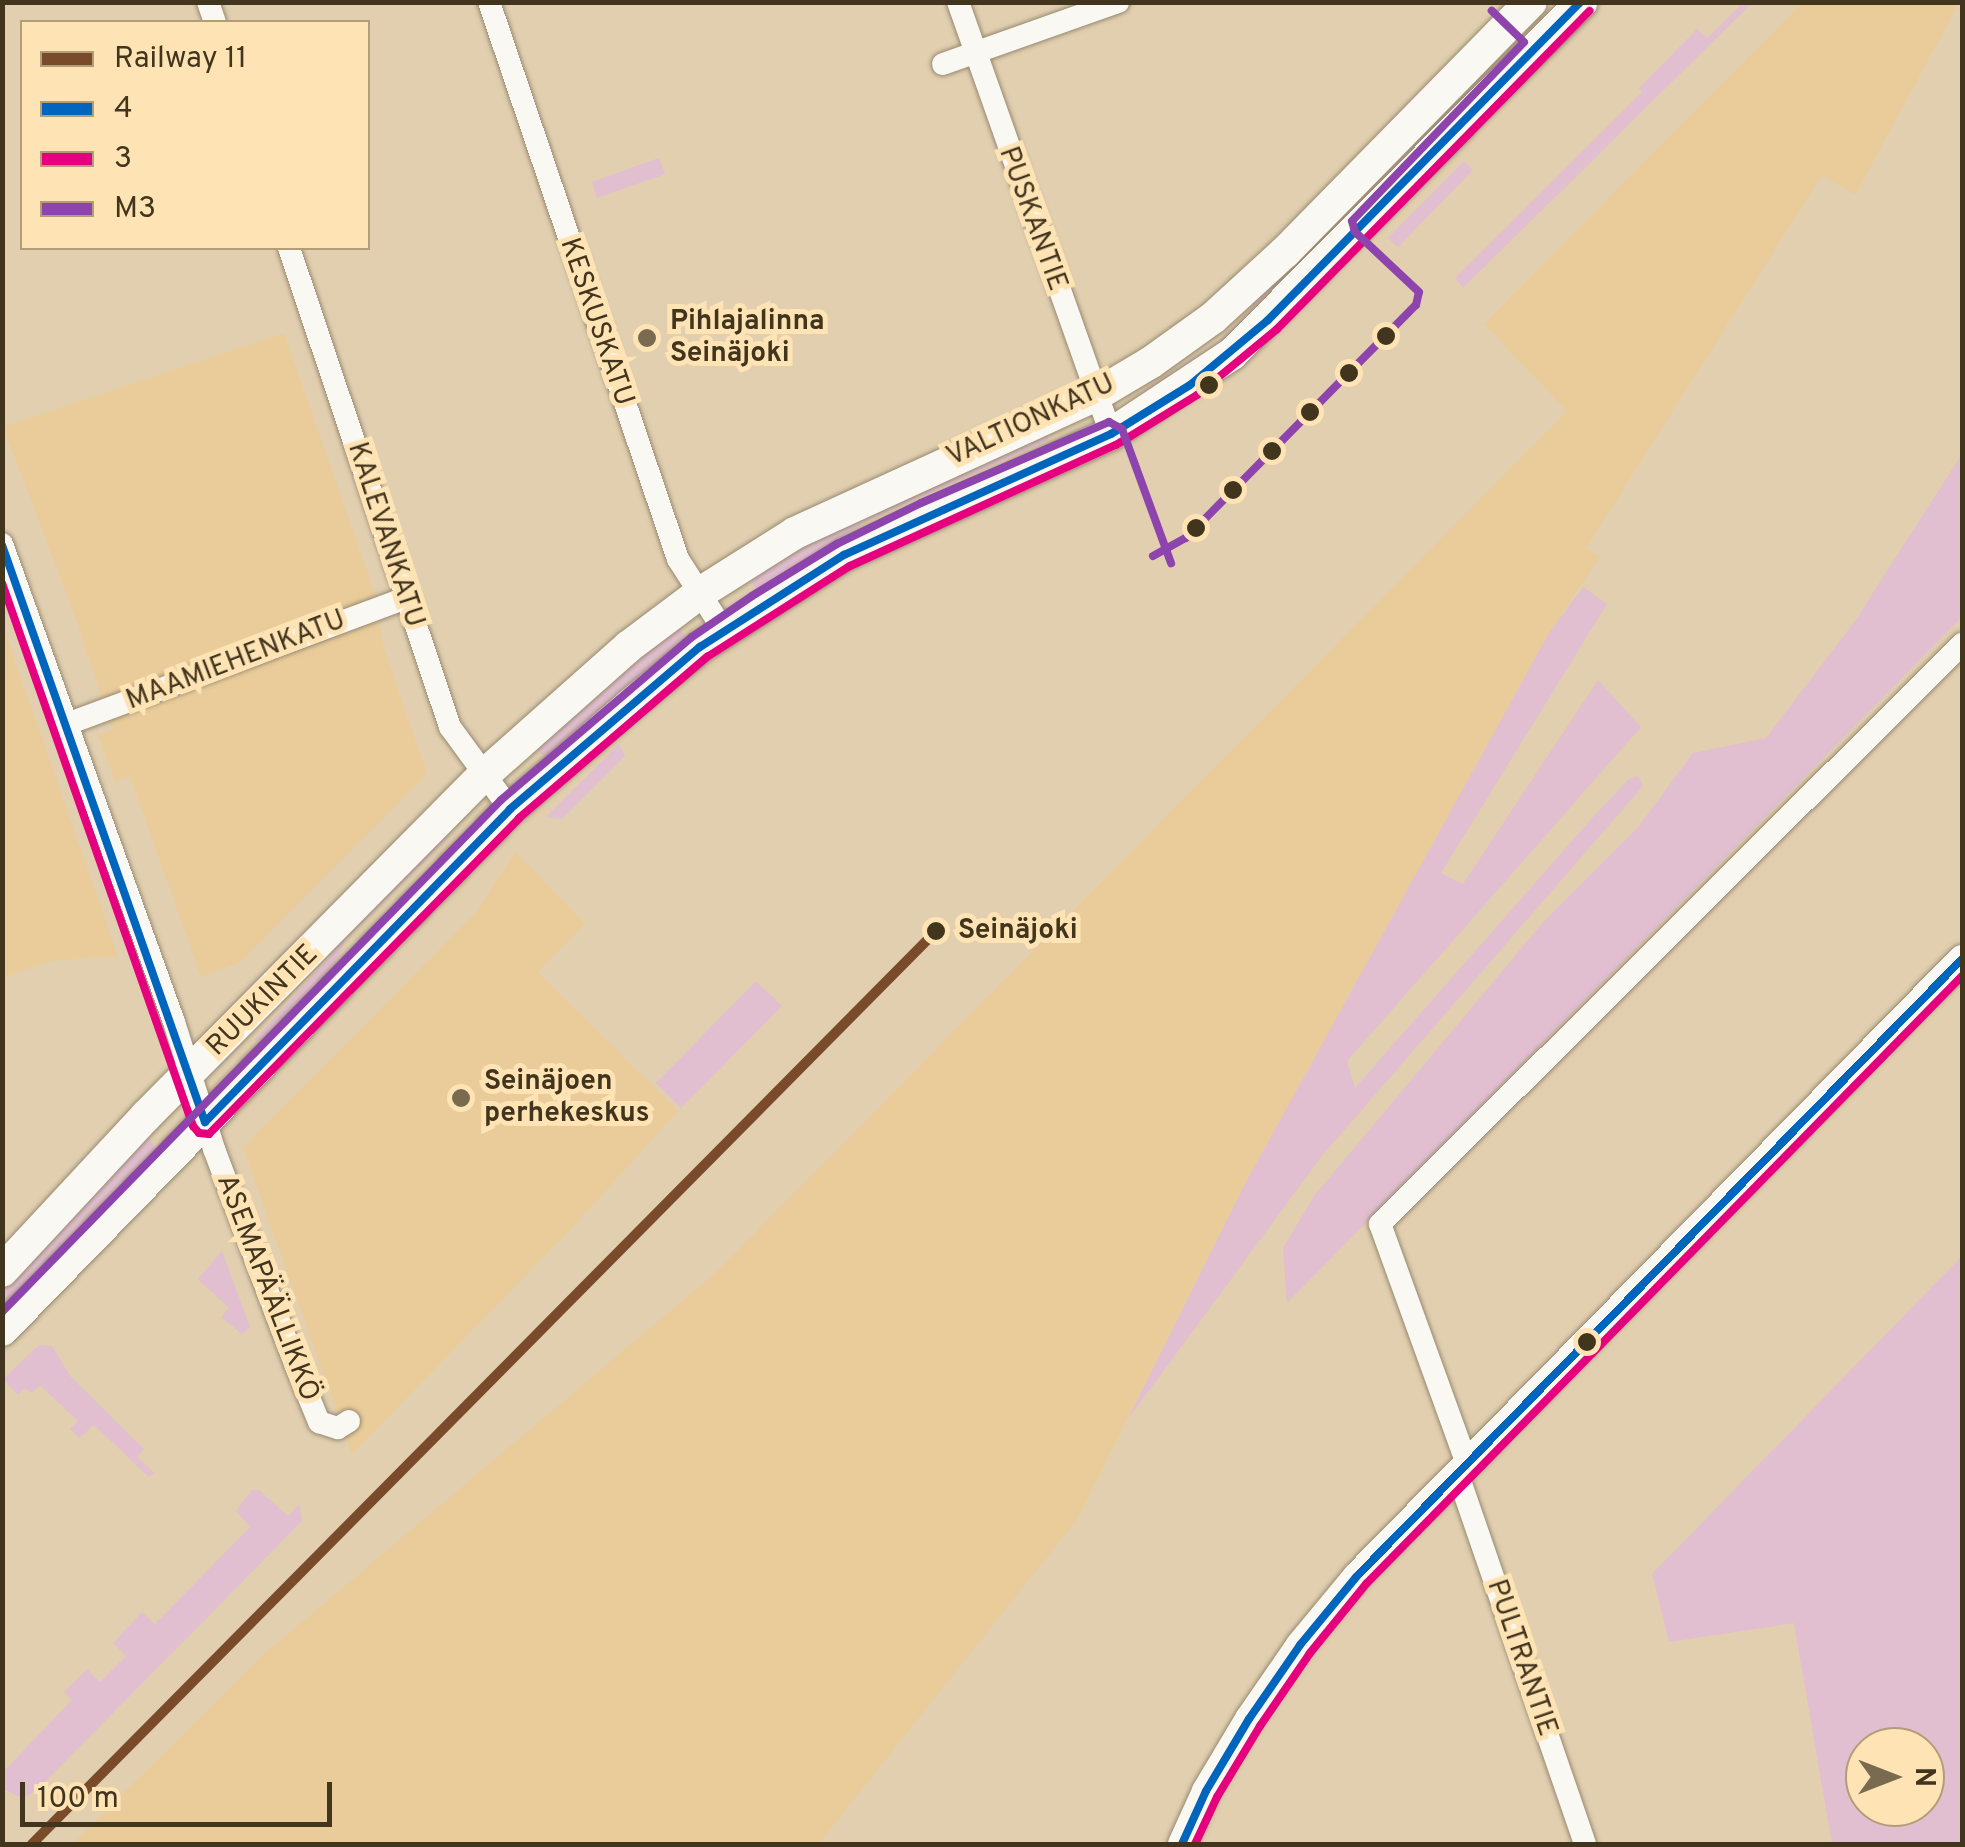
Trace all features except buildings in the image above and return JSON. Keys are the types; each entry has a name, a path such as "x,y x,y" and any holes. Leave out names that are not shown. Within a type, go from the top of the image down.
{"main road":[{"name":"VALTIONKATU","path":"510,808 724,630 844,555 1111,434 1232,354 1581,2"},
{"name":"VALTIONKATU","path":"484,776 628,647 700,592 794,533 1096,394 1214,317 1285,252 1516,7"},
{"name":"RUUKINTIE","path":"2,1272 190,1074 484,776"},
{"name":"RUUKINTIE","path":"2,1330 510,808"}],"street":[{"name":"KESKUSKATU","path":"489,2 678,559 724,630"},
{"name":"PUSKANTIE","path":"958,2 1111,434"},
{"path":"943,64 1118,2"},
{"path":"1516,7 1542,42"},
{"name":"KALEVANKATU","path":"290,250 450,727 510,808"},
{"path":"2,544 205,1122"},
{"name":"MAAMIEHENKATU","path":"66,724 405,598"},
{"name":"PULTRANTIE","path":"1584,1844 1380,1224 1962,644"},
{"path":"1182,1844 1223,1762 1300,1646 1357,1576 1962,959"},
{"name":"ASEMAPÄÄLLIKKÖ","path":"205,1122 319,1422 338,1428 349,1421"}],"shaded area":[{"path":"1743,3 1752,3 1463,288 1455,278 1642,92 1639,88 1697,29 1707,38"},
{"path":"1802,3 1959,3 1855,195 1822,175 1586,548 1600,557 1549,633 1246,1182 1076,1521 818,1844 72,1844 263,1655 715,1273 1567,411 1484,324"},
{"path":"1479,78 1216,349 1145,398 1143,392 1213,346 1245,317 1271,284"},
{"path":"659,158 665,174 597,198 592,182"},
{"path":"1464,161 1473,170 1398,247 1388,238"},
{"path":"284,333 371,582 384,648 427,774 240,962 201,977 130,776 115,781 98,735 112,730 71,605 3,427"},
{"path":"1046,431 1049,440 867,521 757,591 748,574 863,511"},
{"path":"1962,454 1962,617 1287,1303 1283,1248 1314,1196 1545,920 1639,826 1693,753 1766,738 1855,621"},
{"path":"1583,587 1607,604 1441,873 1463,884 1598,680 1641,727 1347,1061 1355,1088 1630,778 1638,776 1643,786 1321,1157 1128,1419 1246,1182 1549,633"},
{"path":"2,623 118,956 51,961 3,977"},
{"path":"677,625 686,638 545,757 537,750"},
{"path":"619,744 625,756 562,819 546,817"},
{"path":"446,829 450,836 346,939 335,963 265,1042 254,1040 330,957 347,924"},
{"path":"515,852 585,923 538,972 678,1111 567,1233 352,1454 243,1148 476,912"},
{"path":"756,981 782,1006 681,1108 656,1083"},
{"path":"147,1136 156,1149 3,1309 2,1288 23,1261"},
{"path":"222,1251 250,1327 242,1334 221,1317 229,1308 198,1279"},
{"path":"1962,1256 1962,1844 1832,1844 1794,1623 1669,1642 1652,1574"},
{"path":"39,1345 52,1346 70,1376 144,1449 137,1457 154,1473 149,1477 94,1425 79,1438 70,1429 78,1421 40,1385 31,1393 25,1388 18,1395 3,1379"},
{"path":"252,1490 259,1490 288,1516 299,1504 302,1521 40,1787 23,1799 4,1789 3,1772 72,1700 64,1692 87,1669 100,1682 126,1656 113,1643 142,1612 155,1624 250,1527 236,1511"}],"rail line":[{"name":"11","path":"32,1844 936,931"}],"transit line":[{"name":"4","path":"2,545 205,1122 510,809 700,647 844,555 1111,434 1190,385 1268,320 1581,2"},
{"name":"M3","path":"1153,556 1186,538 1416,305 1419,292 1355,232 1352,221 1524,42 1492,11"},
{"name":"3","path":"2,583 193,1126 199,1133 209,1134 519,818 707,657 850,566 1116,445 1197,395 1277,329 1590,11"},
{"name":"M3","path":"2,1312 501,800 692,637 752,596 837,544 921,503 1109,422 1122,429 1171,563"},
{"name":"4","path":"1182,1844 1206,1791 1249,1719 1300,1645 1357,1576 1962,959"},
{"name":"3","path":"1195,1844 1217,1797 1260,1726 1310,1653 1366,1584 1962,976"}],"place":[{"name":"Pihlajalinna Seinäjoki","path":"647,338"},
{"name":"Seinäjoki","path":"936,931"},
{"name":"Seinäjoen perhekeskus","path":"461,1098"}]}
